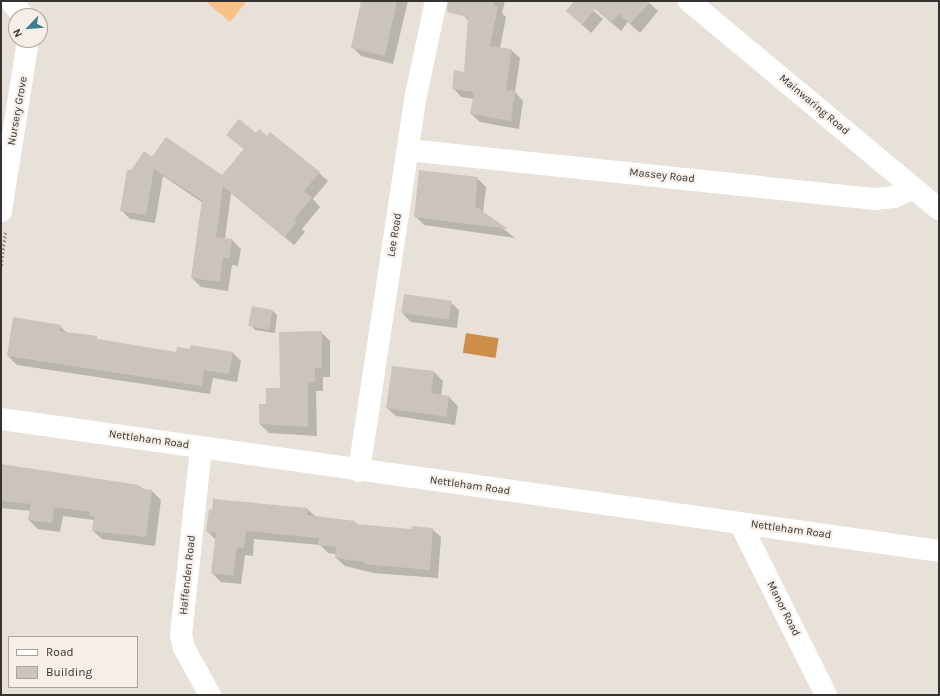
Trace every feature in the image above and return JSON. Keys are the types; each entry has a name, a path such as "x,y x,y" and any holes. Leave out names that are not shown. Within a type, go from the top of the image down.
{"street":[{"name":"Lee Road","path":"359,471 419,80 436,1"},
{"name":"Mainwaring Road","path":"689,1 939,209"},
{"name":"Nursery Grove","path":"2,211 3,182 27,48"},
{"name":"Massey Road","path":"408,150 875,200 894,196 914,188"},
{"name":"Nettleham Road","path":"1,419 359,471 939,551"},
{"name":"Haffenden Road","path":"201,448 182,635 184,648 210,695"},
{"name":"Manor Road","path":"740,523 826,695"}],"path":[{"path":"1,266 6,222 2,211"}],"shaded area":[{"path":"205,1 247,1 230,22"},
{"path":"466,333 499,338 495,358 463,353"}],"building":[{"path":"361,1 397,1 385,56 351,48"},
{"path":"448,1 495,1 494,6 498,7 490,46 512,49 506,90 515,91 511,121 470,114 474,92 452,89 454,70 464,72 468,17 447,12"},
{"path":"574,1 651,1 630,24 619,14 611,23 595,9 582,25 566,11"},
{"path":"239,119 256,133 259,129 267,136 270,132 320,172 304,191 312,197 294,220 297,222 285,237 223,186 216,237 232,239 229,258 223,257 220,282 191,278 202,200 154,169 146,215 120,211 127,170 131,170 144,151 152,157 166,137 222,175 244,149 226,135"},
{"path":"419,170 478,177 475,206 508,229 414,217"},
{"path":"404,294 452,301 449,319 401,313"},
{"path":"252,306 273,310 269,330 248,326"},
{"path":"13,317 61,325 59,331 97,336 97,339 176,352 177,347 190,349 191,345 233,352 229,374 204,370 202,386 7,356"},
{"path":"322,331 322,368 315,368 315,382 308,382 308,427 259,424 259,404 266,404 266,388 280,388 279,332"},
{"path":"392,366 434,371 431,393 449,396 446,417 386,408"},
{"path":"1,464 139,485 139,488 152,490 146,537 92,531 94,516 89,516 90,512 54,507 52,523 28,520 31,504 1,501"},
{"path":"213,499 308,508 307,515 355,521 355,524 411,529 412,526 433,528 430,570 363,564 364,562 335,558 336,547 318,545 319,538 246,531 244,548 237,547 233,576 211,573 216,533 206,532 209,509 212,510"}]}
